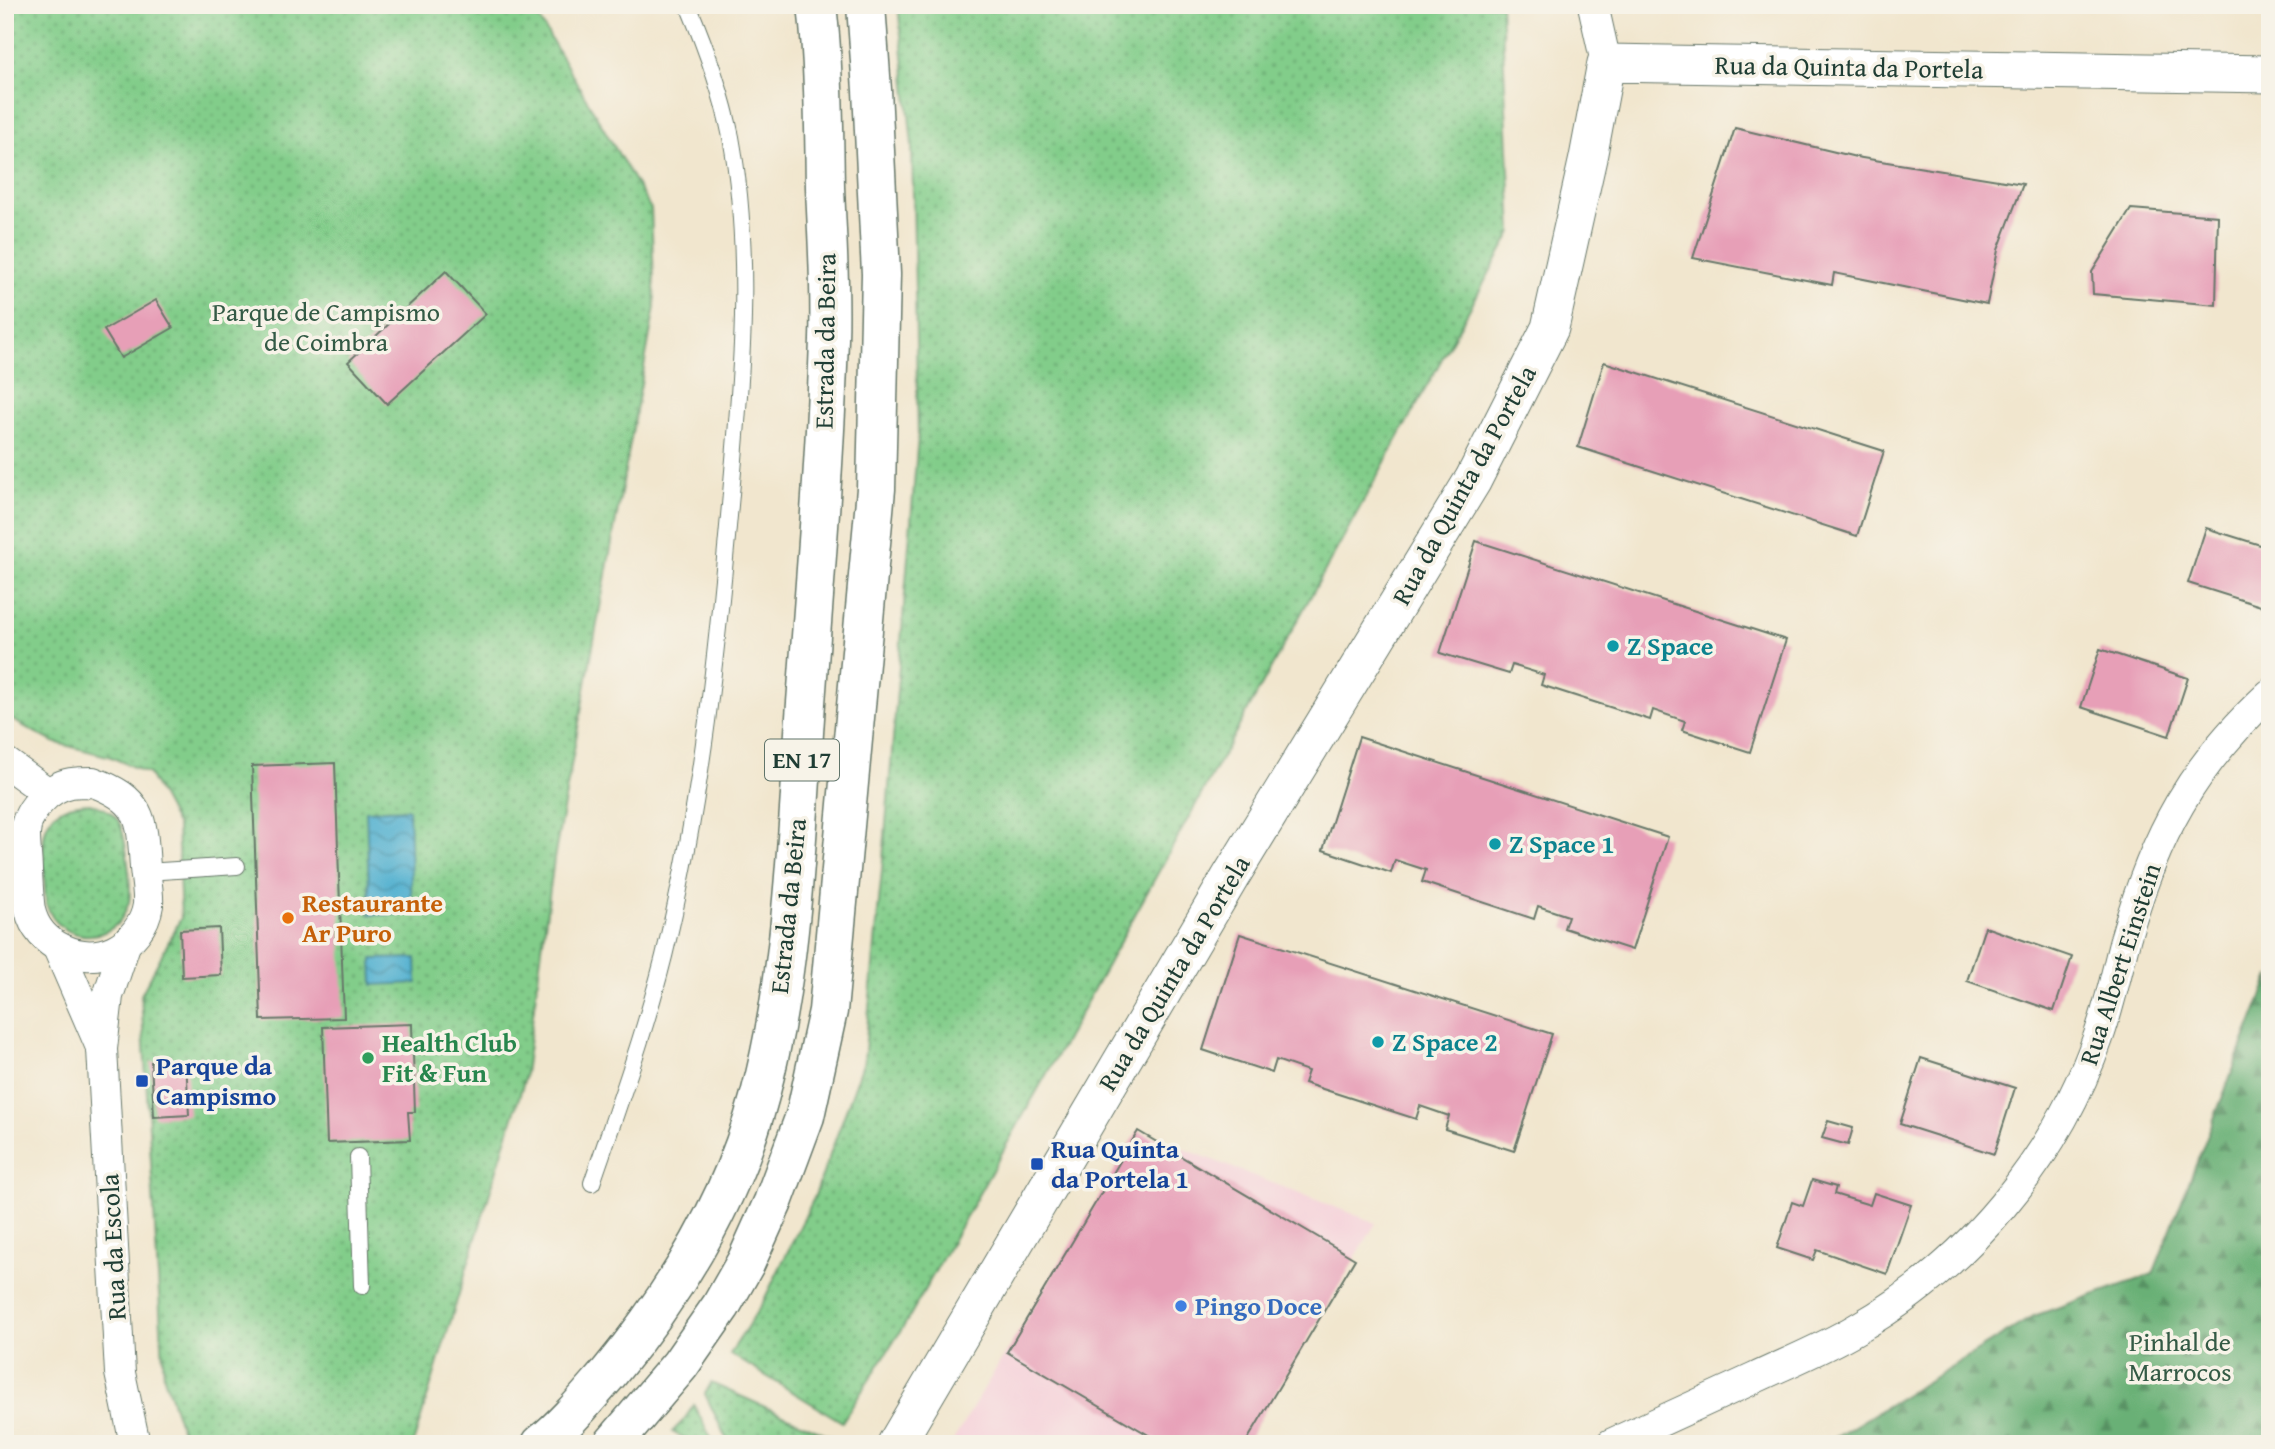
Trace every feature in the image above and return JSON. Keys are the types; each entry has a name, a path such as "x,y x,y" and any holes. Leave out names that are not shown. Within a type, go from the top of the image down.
{"main road":[{"name":"Estrada da Beira","path":"541,1444 572,1417 638,1338 679,1278 723,1194 743,1145 760,1095 779,1003 792,897 819,532 829,336 823,93 817,5"},
{"name":"Estrada da Beira","path":"613,1444 680,1365 721,1306 747,1262 805,1116 828,1011 876,489 881,274 866,5"}],"street":[{"path":"1593,5 1606,63"},
{"name":"Rua da Quinta da Portela","path":"897,1444 1224,887 1473,480 1550,328 1606,63 2270,74"},
{"name":"Rua Albert Einstein","path":"1611,1444 1856,1329 1920,1286 1990,1222 2036,1161 2084,1077 2099,1036 2140,891 2162,835 2195,776 2236,725 2270,694"},
{"path":"5,762 48,793"},
{"name":"Rua da Escola","path":"102,1049 58,948 40,932 17,890 25,832 33,810 48,793 69,783 93,782 115,790 133,805 143,827 148,905 140,927 124,945 108,996 102,1049 120,1373 135,1444"},
{"path":"58,948 80,956 103,955 124,945"}],"lane":[{"path":"592,1183 646,1023 679,894 706,726 731,490 743,322 741,217 737,176 724,112 702,37 688,5"},
{"path":"146,872 237,866"},
{"path":"358,1157 362,1286"}],"shaded area":[{"name":"Pingo Doce","path":"1138,1131 1376,1223 1243,1444 951,1444"}],"green space":[{"name":"Parque de Campismo de Coimbra","path":"5,5 531,5 651,209 655,307 554,859 524,1081 413,1444 186,1444 164,1377 141,995 181,918 177,826 149,774 111,757 53,742 5,716"},
{"path":"898,5 1501,5 1512,232 1064,1043 907,1321 842,1422 730,1354 763,1302 814,1198 864,1061 918,436 912,145"},
{"path":"90,803 111,813 120,825 128,859 130,895 120,921 111,929 90,935 69,931 52,917 46,902 43,842 45,831 54,814 63,808"},
{"name":"Pinhal de Marrocos","path":"2270,976 2270,1444 1825,1444 2034,1316 2153,1274"},
{"path":"711,1383 835,1438 833,1444 729,1444 705,1394"},
{"path":"694,1405 714,1444 696,1444 672,1432"}],"water":[{"path":"409,809 412,914 370,915 366,811"},
{"path":"416,958 417,983 373,985 372,959"}],"building":[{"path":"1735,128 1856,157 2023,184 1998,250 1987,304 1834,273 1832,285 1693,258"},
{"path":"2131,209 2218,216 2216,305 2093,294 2092,272"},
{"path":"446,271 486,314 387,404 348,362"},
{"path":"156,300 173,328 121,358 104,330"},
{"path":"1604,362 1884,451 1857,536 1578,447"},
{"path":"2206,528 2270,548 2270,609 2188,583"},
{"name":"Z Space","path":"1476,541 1786,640 1750,752 1682,730 1685,721 1653,710 1650,720 1541,685 1544,675 1512,665 1509,674 1440,653"},
{"path":"2100,649 2188,678 2169,736 2081,707"},
{"name":"Z Space 1","path":"1359,737 1668,837 1632,950 1564,928 1568,916 1538,906 1534,919 1422,882 1426,870 1395,860 1391,873 1323,850"},
{"path":"335,763 344,1018 261,1020 252,766"},
{"path":"1985,927 2072,957 2054,1011 1967,981"},
{"path":"219,928 221,975 182,977 180,930"},
{"name":"Z Space 2","path":"1240,934 1552,1034 1514,1151 1445,1129 1449,1116 1420,1106 1416,1119 1304,1083 1308,1071 1276,1060 1272,1073 1203,1050"},
{"path":"412,1024 415,1112 408,1112 410,1140 327,1143 323,1027"},
{"path":"1921,1058 2015,1088 1994,1154 1900,1124"},
{"path":"186,1061 189,1115 154,1117 151,1062"},
{"path":"1828,1121 1853,1128 1848,1145 1822,1138"},
{"name":"Pingo Doce","path":"1138,1131 1355,1259 1245,1444 1164,1444 1007,1352"},
{"path":"1812,1180 1836,1187 1834,1194 1870,1205 1874,1193 1911,1205 1887,1274 1817,1250 1813,1260 1777,1248 1792,1202 1803,1206"}],"place":[{"name":"Z Space","path":"1613,646"},
{"name":"Z Space 1","path":"1495,844"},
{"name":"Restaurante Ar Puro","path":"288,918"},
{"name":"Z Space 2","path":"1378,1042"},
{"name":"Health Club Fit & Fun","path":"368,1058"},
{"name":"Parque da Campismo","path":"142,1081"},
{"name":"Rua Quinta da Portela 1","path":"1037,1164"},
{"name":"Pingo Doce","path":"1181,1306"}]}
